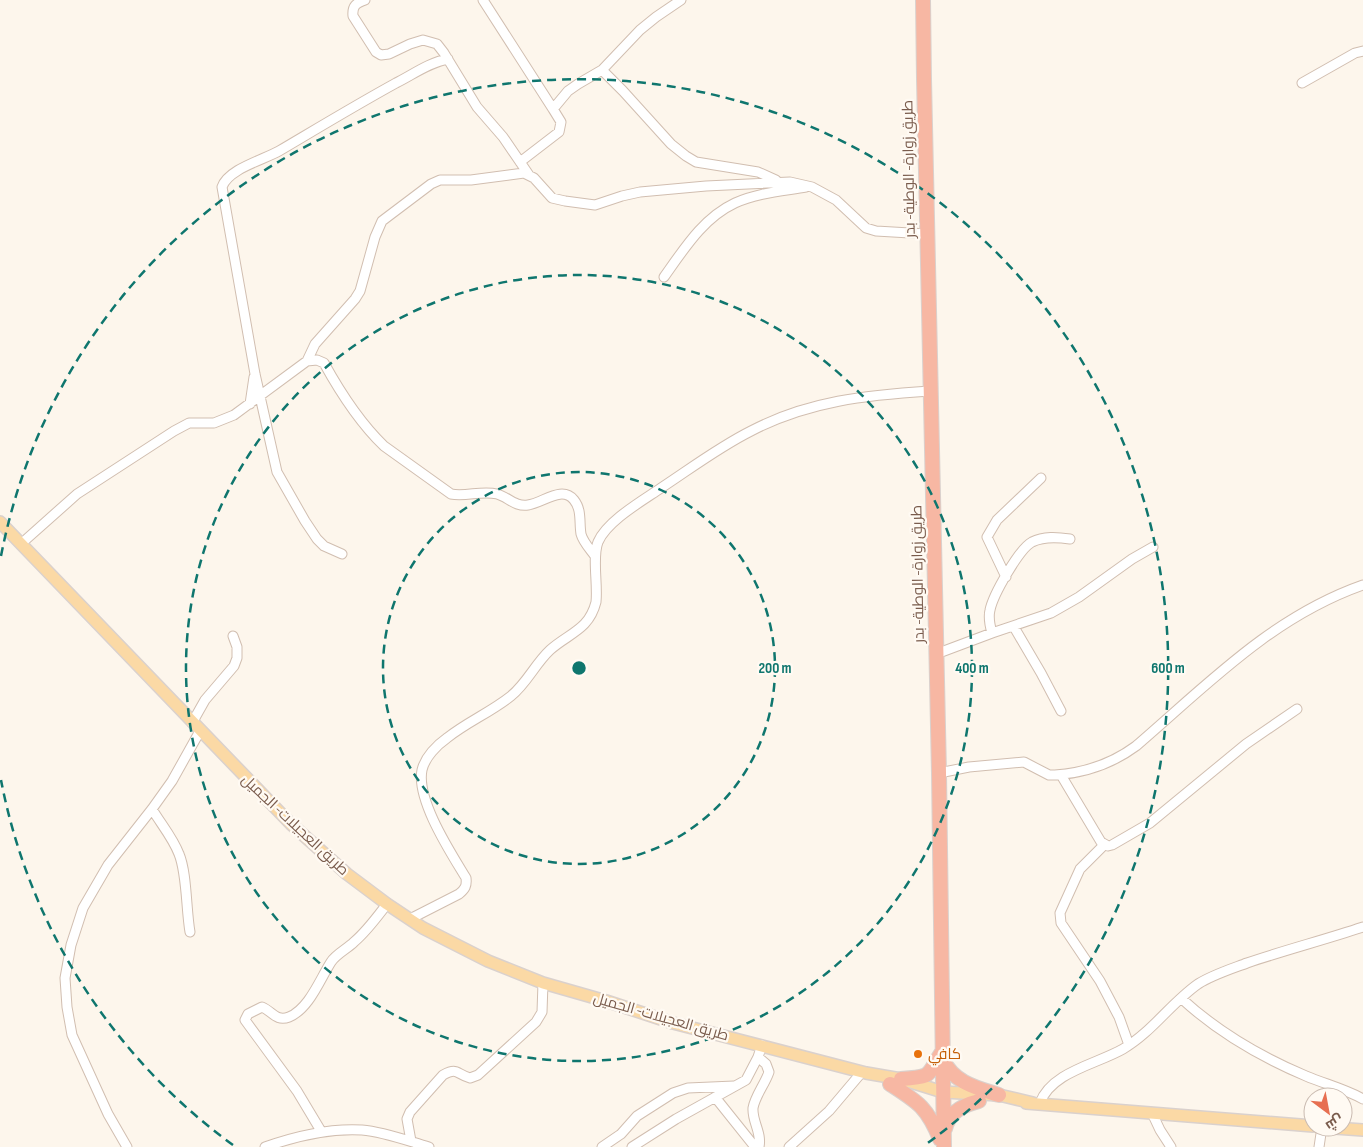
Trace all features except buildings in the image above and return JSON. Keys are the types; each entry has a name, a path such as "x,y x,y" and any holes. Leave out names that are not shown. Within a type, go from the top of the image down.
{"highway":[{"name":"طريق زوارة- الوطية- بدر","path":"923,0 939,773 944,1144"},
{"path":"896,1081 918,1078 928,1074 943,1055 953,1075 963,1082 999,1096"},
{"path":"896,1081 925,1109 944,1144"},
{"path":"944,1144 947,1123 952,1114 965,1106 979,1102"}],"main road":[{"name":"طريق العجيلات- الجميل","path":"0,522 312,845 387,904 423,928 480,957 543,983 673,1023 896,1081 943,1096"},
{"path":"943,1096 999,1096 1036,1103"},
{"path":"943,1096 979,1102 1036,1103 1303,1125"}],"street":[{"path":"365,0 354,5 352,9 353,16 378,54 381,56 390,54 423,40 437,44 477,107 503,137 529,174 552,198 595,205 632,193 779,181"},
{"path":"483,0 561,122 559,132 520,162"},
{"path":"553,108 568,91 602,70 656,16 681,0"},
{"path":"1302,83 1363,50"},
{"path":"342,554 324,546 317,539 283,483 276,465 254,374 222,187 224,182 236,172 278,151 353,106 418,71 441,60 448,60"},
{"path":"602,70 671,144 696,162 758,172 779,181 812,187 836,200 866,228 927,234"},
{"path":"22,543 77,494 174,431 190,423 220,422 234,415 307,361 315,344 356,299 378,226 388,216 431,184 440,180 471,180 529,174"},
{"path":"664,276 693,237 721,211 736,202 752,197 812,187"},
{"path":"315,344 342,394 376,439 384,446 451,494 458,496 483,493 496,494 502,495 513,503 527,506 555,495 562,494 572,498 578,506 583,539 596,556"},
{"path":"307,361 317,360 324,363"},
{"path":"250,404 254,374"},
{"path":"410,919 459,894 464,890 467,882 436,827 429,808 423,784 422,772 425,763 434,750 448,737 499,705 520,688 550,650 577,632 585,624 594,610 596,602 596,548 601,536 607,529 628,511 694,466 749,432 784,416 847,399 881,394 930,391"},
{"path":"1006,577 987,537 997,520 1041,478"},
{"path":"992,633 990,610 1017,558 1030,543 1046,538 1070,539"},
{"path":"936,654 1045,616 1065,606 1132,558 1152,547"},
{"path":"939,773 969,767 1024,762 1049,775 1061,775 1102,765 1118,758 1136,746 1240,655 1268,634 1324,602 1363,585"},
{"path":"1014,627 1038,666 1060,711"},
{"path":"127,1147 108,1114 72,1035 67,1007 66,978 71,944 83,908 108,865 152,810 172,781 206,700 234,666 237,658 237,647 233,636"},
{"path":"1129,1045 1119,1017 1100,981 1061,923 1060,913 1080,869 1104,845 1108,846 1120,842 1150,822 1246,744 1297,709"},
{"path":"1061,775 1104,845"},
{"path":"152,810 179,854 190,932"},
{"path":"321,1131 298,1091 245,1020 248,1014 262,1007 275,1017 291,1016 302,1007 315,990 334,958 372,924 387,904"},
{"path":"1036,1103 1057,1080 1129,1045 1205,980 1280,952 1363,927"},
{"path":"411,1142 407,1119 410,1112 443,1075 456,1070 470,1078 478,1075 536,1022 542,1012 543,983"},
{"path":"1182,999 1212,1024 1253,1049 1296,1072 1363,1099"},
{"path":"621,1134 633,1147 715,1097 737,1086 749,1076 762,1045"},
{"path":"758,1057 766,1064 769,1072 753,1109 761,1138 759,1147"},
{"path":"789,1147 829,1111 864,1073"},
{"path":"602,1147 621,1134 637,1116 673,1093 688,1088 737,1086"},
{"path":"715,1097 755,1147"},
{"path":"1152,1112 1160,1130 1171,1147"},
{"path":"265,1147 321,1131 364,1130 429,1147"}],"place":[{"name":"كافي","path":"918,1054"}]}
